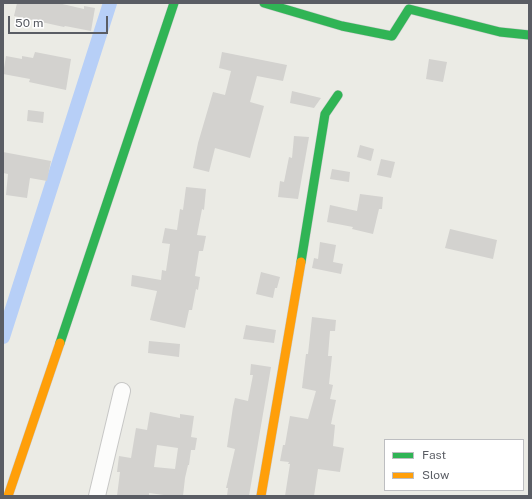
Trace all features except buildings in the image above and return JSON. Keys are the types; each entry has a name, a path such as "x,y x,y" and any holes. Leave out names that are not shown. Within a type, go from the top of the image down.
{"street":[{"path":"8,496 174,3"},
{"path":"264,3 342,26 392,36 409,9 500,32 529,35"},
{"path":"261,496 276,415 325,114 338,95"},
{"path":"97,496 122,391"}],"waterway":[{"path":"3,337 110,3"}],"traffic: fast":[{"path":"60,343 174,3"},
{"path":"264,3 342,26 392,36 409,9 500,32 529,35"},
{"path":"301,262 325,114 338,95"}],"traffic: slow":[{"path":"261,496 301,262"},
{"path":"8,496 60,343"}]}
